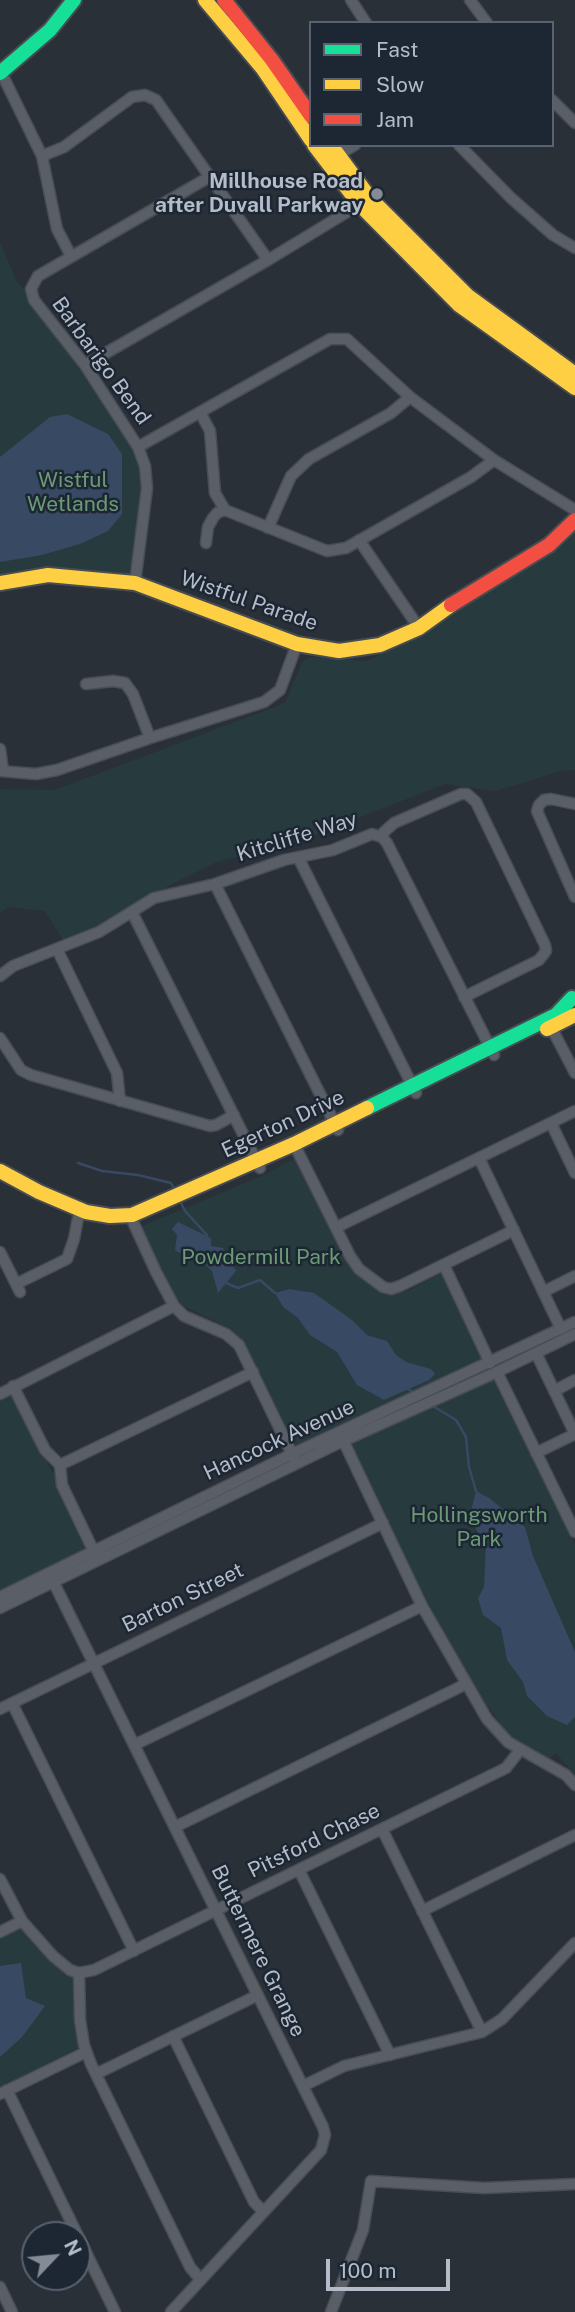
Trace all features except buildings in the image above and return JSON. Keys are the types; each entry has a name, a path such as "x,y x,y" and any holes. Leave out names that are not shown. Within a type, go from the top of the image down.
{"street":[{"path":"71,256 57,229 43,156 1,73 50,30 74,0"},
{"path":"351,0 365,21"},
{"path":"470,0 486,21"},
{"path":"219,2 272,60 309,113"},
{"path":"219,2 309,137"},
{"path":"43,156 64,147 132,97 145,95 156,100 268,260"},
{"path":"554,102 575,123"},
{"path":"316,147 463,301 573,381"},
{"path":"461,147 511,198 553,235 575,248"},
{"path":"335,150 365,201"},
{"name":"Barbarigo Bend","path":"135,583 147,488 145,466 138,447 85,365 34,300 31,289 38,276 211,176"},
{"path":"85,365 365,201"},
{"path":"138,447 330,339 347,340 410,397 494,460 575,510"},
{"path":"268,528 291,476 309,459 391,413 410,397"},
{"path":"200,412 210,430 215,492 225,510 327,551 346,548 471,477 494,460"},
{"path":"206,543 208,527 213,518 225,510"},
{"name":"Wistful Parade","path":"0,583 48,575 135,583 297,644 339,651 380,645 419,628 461,597 549,545 575,520"},
{"path":"359,540 419,628"},
{"path":"0,749 1,771 36,774 57,770 264,702 280,690 297,644"},
{"path":"86,684 113,681 125,683 133,694 150,738"},
{"path":"382,837 394,823 461,794 467,794 476,802 545,945 545,951 539,960 464,997"},
{"path":"575,804 544,800 537,811 575,897"},
{"name":"Kitcliffe Way","path":"0,976 13,966 99,932 154,898 215,884 298,857 340,848 372,834 382,837 492,1052"},
{"path":"298,857 414,1090"},
{"path":"215,884 337,1126"},
{"path":"132,912 258,1165"},
{"path":"57,949 117,1073 120,1101"},
{"name":"Egerton Drive","path":"492,1052 556,1014 574,997"},
{"name":"Egerton Drive","path":"0,1181 78,1218 102,1224 132,1219 295,1148 492,1052 575,1015"},
{"path":"551,1027 575,1073"},
{"path":"0,1038 21,1070 31,1075 211,1126 234,1115"},
{"path":"337,1227 575,1111"},
{"path":"551,1123 575,1173"},
{"path":"295,1148 359,1269 383,1287 391,1289 400,1286 514,1230"},
{"path":"479,1158 561,1329"},
{"name":"Egerton Drive","path":"0,1171 39,1192 86,1212 132,1219"},
{"path":"0,1252 18,1288 67,1259 75,1239 78,1218"},
{"path":"132,1219 174,1306 184,1316 239,1345 294,1459"},
{"path":"444,1265 574,1528"},
{"path":"543,1292 575,1276"},
{"path":"96,1555 62,1485 60,1465 45,1450 5,1390 174,1306"},
{"name":"Hancock Avenue","path":"0,1607 51,1577 294,1459 493,1368 575,1322"},
{"name":"Hancock Avenue","path":"493,1368 536,1353 575,1334"},
{"path":"536,1353 575,1434 536,1453"},
{"path":"60,1465 253,1372"},
{"path":"554,1391 575,1380"},
{"path":"342,1437 422,1606 493,1726 508,1742 560,1771 575,1785"},
{"name":"Barton Street","path":"0,1709 383,1524"},
{"name":"Hancock Avenue","path":"0,1597 51,1577"},
{"name":"Buttermere Grange","path":"51,1577 323,2127 324,2141 321,2150 171,2312"},
{"path":"134,1745 422,1606"},
{"path":"175,1827 466,1684"},
{"path":"12,1703 134,1951"},
{"name":"Pitsford Chase","path":"79,1973 94,1970 134,1951 506,1768 520,1750"},
{"path":"382,1829 482,2032"},
{"path":"422,1911 575,1835"},
{"path":"299,1870 390,2055"},
{"path":"0,1879 22,1921 53,1956 69,1970 79,1973 80,2020 86,2052 190,2267 200,2279"},
{"path":"0,1932 22,1921"},
{"path":"303,2086 344,2066 482,2032 502,2019 575,1943"},
{"path":"96,2074 258,1995"},
{"path":"173,2036 254,2202 263,2211"},
{"path":"86,2052 3,2092 115,2312"},
{"path":"331,2312 363,2230 371,2181 484,2188 575,2184"},
{"path":"0,2287 12,2312"}],"green space":[{"name":"Wistful Wetlands","path":"0,242 16,280 85,365 145,467 134,583 46,575 0,583"},
{"path":"575,533 575,770 561,771 496,791 445,784 277,850 219,861 174,883 67,947 45,911 8,907 0,913 0,789 55,790 285,703 302,662 311,657 367,661 419,637 466,604 564,544"},
{"name":"Powdermill Park","path":"296,1158 347,1262 357,1275 375,1289 389,1295 407,1291 441,1273 482,1361 294,1448 240,1337 230,1328 183,1306 171,1290 140,1227 264,1175"},
{"name":"Hollingsworth Park","path":"493,1378 575,1544 575,1775 556,1753 550,1758 530,1751 508,1735 470,1680 414,1576 350,1444"},
{"path":"13,1390 52,1472 56,1474 86,1546 84,1550 5,1589 0,1589 0,1397"},
{"path":"22,1925 73,1976 80,2047 0,2088 0,1937"}],"water":[{"path":"67,414 108,434 122,454 122,514 108,531 80,544 42,555 0,562 0,457 50,417"},
{"path":"178,1222 211,1238 211,1246 223,1248 231,1261 236,1271 218,1293 212,1271 190,1249 180,1253 175,1250 177,1235 172,1229"},
{"path":"289,1289 314,1293 352,1320 367,1335 387,1341 396,1355 406,1362 431,1369 435,1374 429,1380 384,1400 357,1385 337,1352 310,1335 298,1318 283,1307 275,1293"},
{"path":"476,1491 525,1527 533,1556 575,1652 575,1717 567,1725 547,1716 527,1696 523,1682 507,1660 501,1628 483,1615 478,1598 484,1587 486,1544 469,1519"},
{"path":"21,1963 26,1998 45,2006 22,2037 0,2057 0,1966"}],"waterway":[{"path":"78,1163 102,1171 138,1175 171,1183 175,1190"},
{"path":"179,1199 185,1211 207,1235"},
{"path":"226,1283 238,1288 260,1280 275,1293"},
{"path":"408,1389 414,1393"},
{"path":"433,1406 456,1420 466,1437 469,1467 476,1491"}],"traffic: fast":[{"path":"0,73 50,30 74,0"},
{"path":"367,1108 556,1015 572,998"}],"traffic: slow":[{"path":"205,0 263,69 309,137"},
{"path":"316,147 359,204 459,305 575,388"},
{"path":"332,147 370,198 468,296 575,374"},
{"path":"0,583 48,575 135,583 297,644 339,651 380,645 419,628 451,605"},
{"path":"547,1029 575,1015"},
{"path":"0,1171 39,1192 86,1212 110,1216 132,1215 294,1144 367,1108"}],"traffic: jam":[{"path":"224,0 272,60 309,113"},
{"path":"451,605 549,545 575,520"}],"place":[{"name":"Millhouse Road after Duvall Parkway","path":"377,194"}]}
